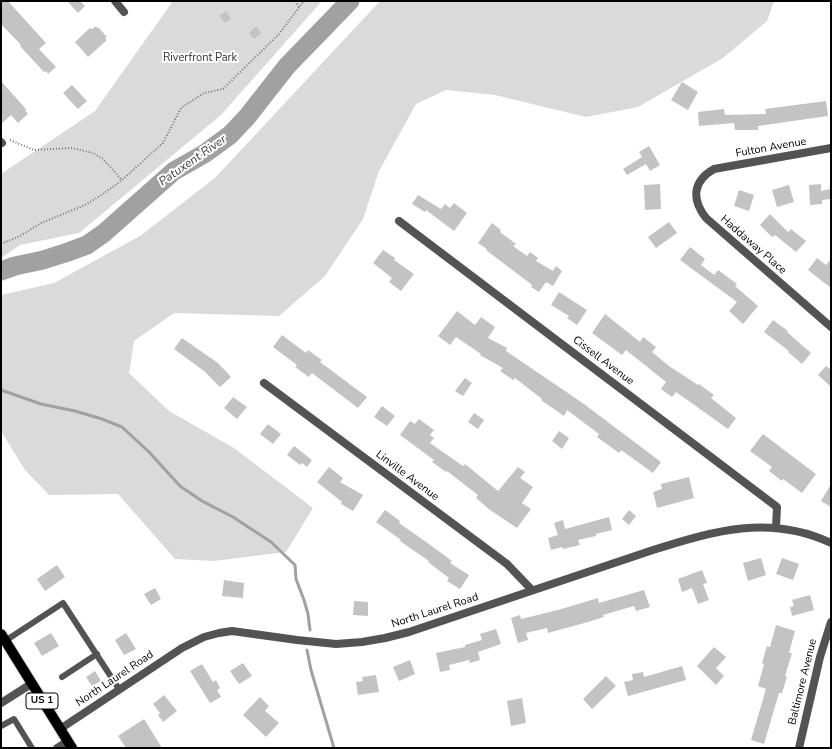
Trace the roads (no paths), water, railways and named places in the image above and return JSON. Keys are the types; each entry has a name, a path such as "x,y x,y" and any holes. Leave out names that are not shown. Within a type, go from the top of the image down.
{"main road":[{"name":"US 1","path":"3,637 70,745"}],"street":[{"path":"115,1 124,12"},
{"name":"Fulton Avenue","path":"714,169 831,148"},
{"name":"Haddaway Place","path":"714,169 705,174 698,183 696,192 699,209 706,218 831,327"},
{"name":"Cissell Avenue","path":"399,221 777,506 776,527"},
{"name":"Linville Avenue","path":"264,383 507,564 532,590"},
{"name":"North Laurel Road","path":"60,729 182,648 204,637 219,633 232,631 336,644 362,642 408,632 692,538 721,531 744,527 776,527 803,533 831,543"},
{"name":"Baltimore Avenue","path":"799,748 816,672 831,622"},
{"path":"1,703 31,684"},
{"path":"57,748 70,745"}],"lane":[{"path":"3,637 63,603 119,689"},
{"path":"62,677 97,654"},
{"path":"1,726 14,719 32,748"}],"waterway":[{"name":"Patuxent River","path":"1,271 15,266 43,260 87,245 104,233 174,171 204,154 230,135 247,117 287,66 350,1"},
{"path":"1,390 41,404 75,411 102,419 122,427 149,452 180,486 202,501 233,517 271,542 295,565 296,579 308,614 310,630"},
{"path":"307,650 311,670 334,748"}],"park label":[{"name":"Riverfront Park","path":"200,58"}]}
